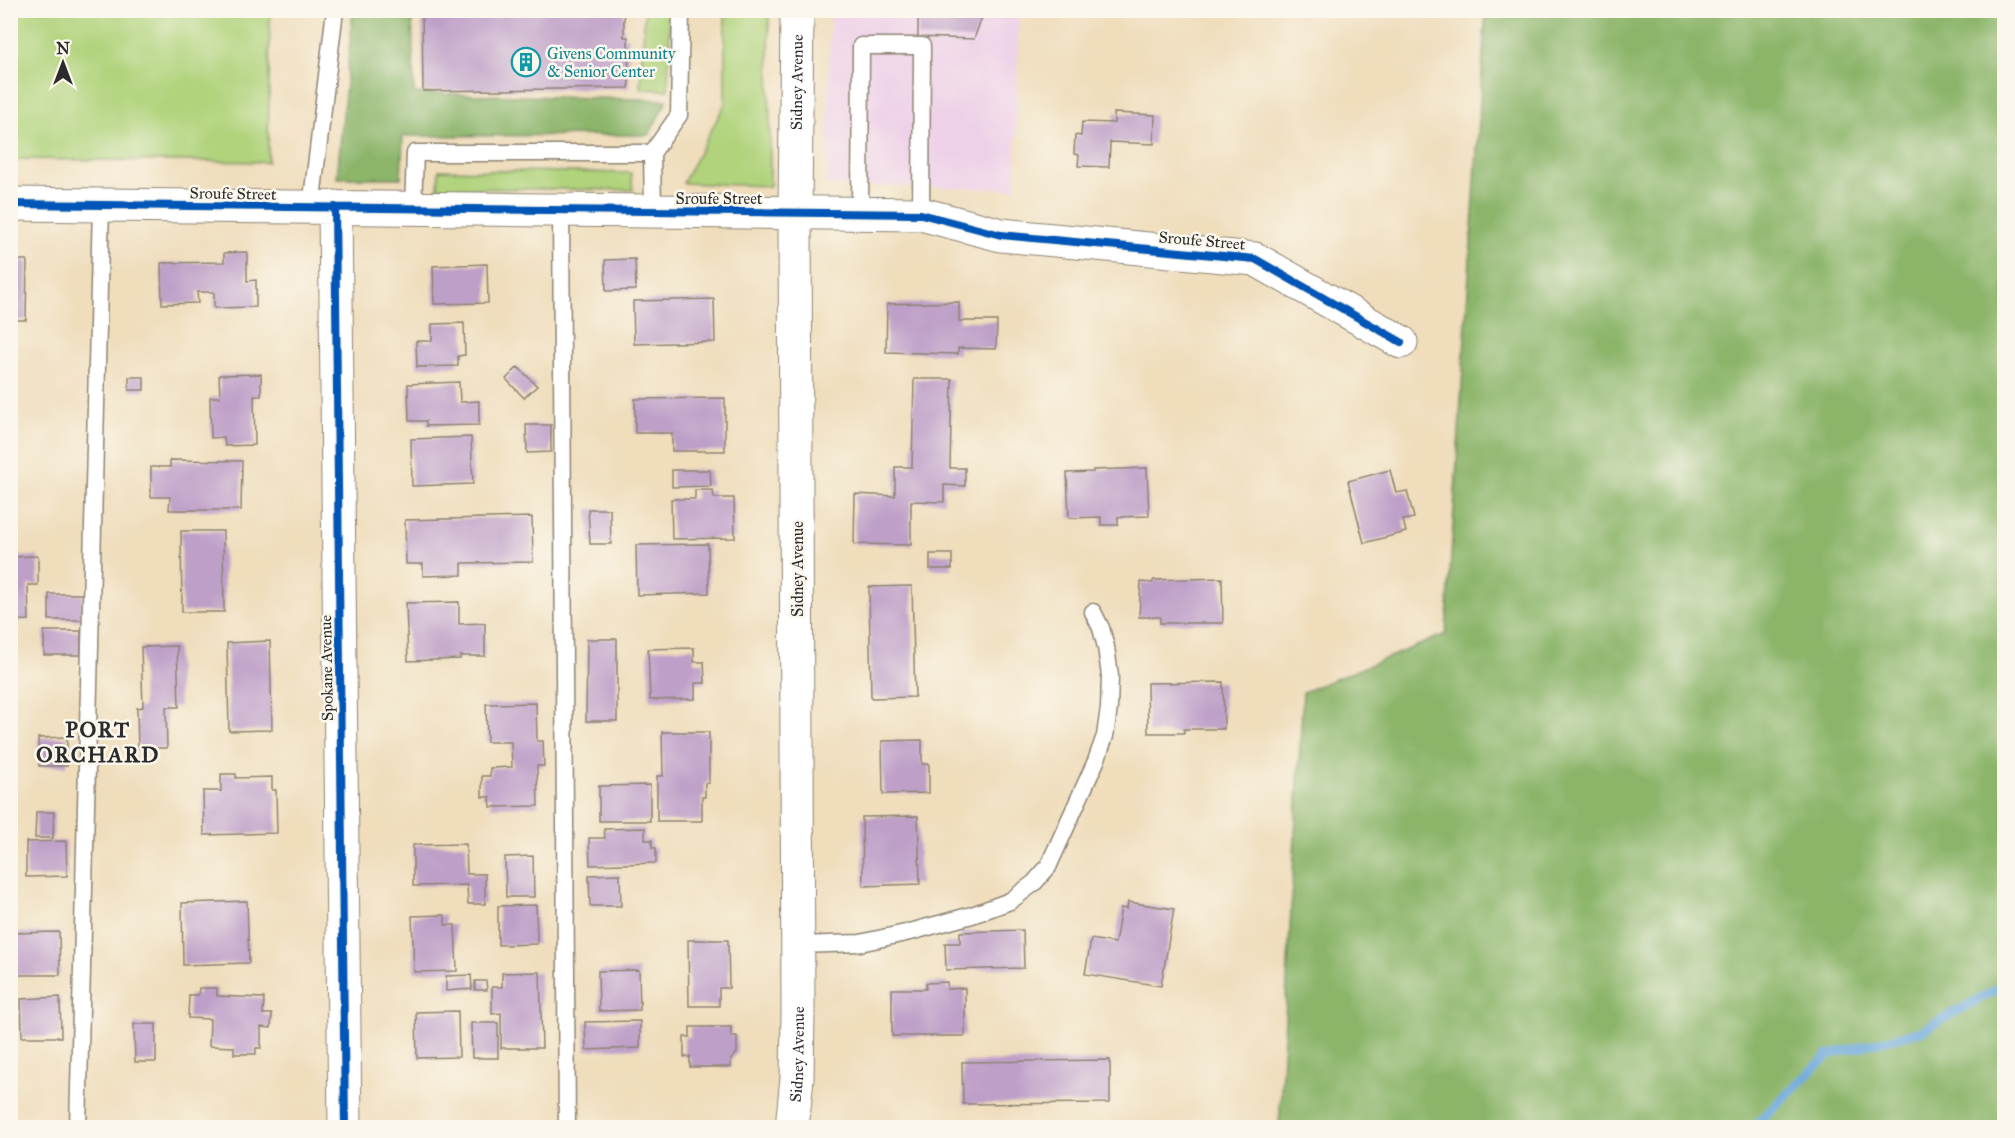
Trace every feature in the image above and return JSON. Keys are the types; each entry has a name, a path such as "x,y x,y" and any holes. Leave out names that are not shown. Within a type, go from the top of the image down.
{"street":[{"name":"Sidney Avenue","path":"792,1128 797,1078 798,945 795,212 797,10"},
{"name":"Sroufe Street","path":"10,204 921,214 1001,235 1254,259 1401,342"},
{"name":"Spokane Avenue","path":"323,207 345,1128"}],"lane":[{"path":"323,207 335,10"},
{"path":"653,211 652,153 680,115 681,10"},
{"path":"860,213 861,46 922,46 921,214"},
{"path":"414,208 415,153 652,153"},
{"path":"78,1128 101,205"},
{"path":"561,210 567,1128"},
{"path":"798,945 860,943 910,932 972,915 1010,901 1034,883 1048,867 1105,736 1110,676 1103,637 1094,612"}],"shaded area":[{"path":"830,11 1019,11 1015,189 827,185"}],"green space":[{"path":"11,10 270,11 268,162 11,159"},
{"path":"1486,10 2004,11 2004,1127 1279,1127 1303,692 1446,634"},
{"path":"353,11 412,11 414,93 667,100 649,135 403,136 401,178 337,178"},
{"path":"645,11 670,11 668,90 640,89"},
{"path":"725,11 769,11 770,186 683,183 725,104"},
{"path":"439,170 631,173 633,190 438,188"}],"building":[{"name":"Givens Community & Senior Center","path":"422,10 624,10 624,37 628,37 629,88 423,91"},
{"path":"894,10 1011,10 1011,18 982,17 974,39 918,37 918,15 894,15"},
{"path":"1114,113 1155,115 1154,144 1110,142 1109,167 1078,166 1079,155 1074,154 1075,135 1081,136 1082,122 1114,123"},
{"path":"247,252 247,281 256,280 256,307 214,308 214,292 197,292 198,303 162,304 161,263 224,262 224,253"},
{"path":"635,259 636,290 606,291 605,260"},
{"path":"10,260 27,260 26,320 10,320"},
{"path":"487,264 488,303 434,304 433,266"},
{"path":"714,299 715,342 634,344 633,301"},
{"path":"959,302 959,321 997,321 996,349 958,348 958,354 886,352 887,304"},
{"path":"464,323 465,355 458,356 458,366 417,367 416,341 432,341 432,324"},
{"path":"518,367 537,386 524,398 506,379"},
{"path":"261,374 261,396 254,396 255,445 225,446 224,437 211,438 210,397 220,397 219,375"},
{"path":"129,377 144,377 144,390 129,390"},
{"path":"914,379 952,379 950,468 965,468 965,486 944,485 944,502 911,501 911,545 854,544 855,494 895,496 895,467 912,467"},
{"path":"459,382 460,402 479,401 479,425 426,426 426,421 409,421 408,384"},
{"path":"725,398 725,451 672,451 672,433 635,433 635,399"},
{"path":"526,425 551,425 551,452 527,453"},
{"path":"471,437 473,484 412,486 411,439"},
{"path":"170,460 242,461 241,510 169,510 170,497 151,497 151,467 170,467"},
{"path":"1147,468 1149,516 1118,517 1118,525 1101,525 1101,517 1069,518 1067,473"},
{"path":"672,470 710,470 711,486 672,487"},
{"path":"1390,470 1396,493 1407,491 1414,518 1403,520 1406,532 1364,543 1348,481"},
{"path":"695,490 713,490 714,498 734,498 735,538 672,539 671,499 695,499"},
{"path":"588,509 610,509 611,544 590,544"},
{"path":"532,517 533,562 462,563 462,575 423,576 423,564 406,564 405,520"},
{"path":"181,531 223,531 224,612 182,612"},
{"path":"708,544 709,593 637,595 636,545"},
{"path":"930,554 952,554 952,569 930,569"},
{"path":"38,556 38,585 28,585 29,620 10,621 10,557"},
{"path":"1222,578 1223,623 1160,623 1160,617 1139,617 1141,582"},
{"path":"912,586 915,697 871,698 869,587"},
{"path":"49,594 83,594 83,620 49,620"},
{"path":"459,602 459,624 485,623 485,656 408,661 406,603"},
{"path":"44,631 81,631 81,655 44,655"},
{"path":"587,639 617,639 617,721 586,721"},
{"path":"270,641 272,730 229,731 227,643"},
{"path":"177,646 179,707 166,707 167,748 138,748 137,708 143,707 141,647"},
{"path":"694,648 694,662 704,662 705,683 695,683 695,699 650,700 648,649"},
{"path":"1223,682 1224,729 1184,729 1184,733 1148,733 1147,683"},
{"path":"536,703 537,741 543,741 544,766 537,766 538,806 491,807 490,797 482,797 482,776 490,776 490,768 512,767 511,742 487,742 486,704"},
{"path":"662,732 709,732 709,783 705,783 705,797 702,797 702,821 657,821 657,776 663,776"},
{"path":"67,737 67,766 39,766 38,738"},
{"path":"922,740 922,764 929,764 929,793 883,794 882,741"},
{"path":"221,774 236,774 236,778 272,777 272,790 276,790 277,833 204,835 203,791 221,791"},
{"path":"650,785 650,821 599,821 599,786"},
{"path":"36,812 54,812 53,838 35,838"},
{"path":"918,816 920,884 863,886 862,817"},
{"path":"645,828 645,840 652,840 652,848 656,848 656,863 590,865 589,838 605,838 604,829"},
{"path":"66,841 67,876 26,877 26,842"},
{"path":"466,844 467,874 485,874 485,904 468,904 467,885 413,886 413,845"},
{"path":"533,856 534,897 506,897 505,857"},
{"path":"620,874 621,906 590,906 589,875"},
{"path":"247,901 249,963 183,965 182,903"},
{"path":"1128,902 1174,909 1161,986 1085,974 1091,939 1115,943 1121,908 1127,909"},
{"path":"536,905 537,944 498,945 498,906"},
{"path":"445,915 445,925 455,925 457,971 414,972 412,916"},
{"path":"1023,930 1024,968 946,970 945,943 960,943 960,932"},
{"path":"59,932 60,975 10,975 10,933"},
{"path":"688,940 728,940 729,988 719,988 719,1006 689,1006"},
{"path":"639,970 640,1010 599,1011 598,971"},
{"path":"540,972 542,1048 501,1048 501,1013 492,1014 492,987 502,987 502,973"},
{"path":"471,975 472,989 446,991 446,976"},
{"path":"475,981 486,981 487,990 475,990"},
{"path":"947,982 947,989 965,988 965,1036 892,1036 892,989 926,989 926,983"},
{"path":"199,988 217,988 217,996 264,998 263,1014 272,1014 271,1028 261,1027 261,1048 256,1048 256,1054 234,1054 234,1047 209,1046 210,1019 188,1018 189,995 198,995"},
{"path":"60,997 61,1037 22,1037 21,999"},
{"path":"458,1011 459,1057 417,1058 416,1012"},
{"path":"640,1021 640,1048 586,1050 585,1022"},
{"path":"471,1023 498,1023 498,1058 472,1058"},
{"path":"134,1024 156,1024 156,1062 135,1062"},
{"path":"690,1027 731,1027 731,1036 737,1036 737,1053 731,1060 731,1067 690,1067 690,1057 684,1057 684,1037 690,1037"},
{"path":"1110,1060 1110,1103 963,1104 962,1062"}],"waterway":[{"path":"1752,1128 1828,1055 1921,1031 2004,985"}],"cycle path":[{"path":"10,204 921,214 1001,235 1255,259 1401,342"},
{"path":"335,207 345,1128"}],"place":[{"name":"Givens Community & Senior Center","path":"526,62"}],"district":[{"name":"PORT ORCHARD","path":"98,742"}]}
